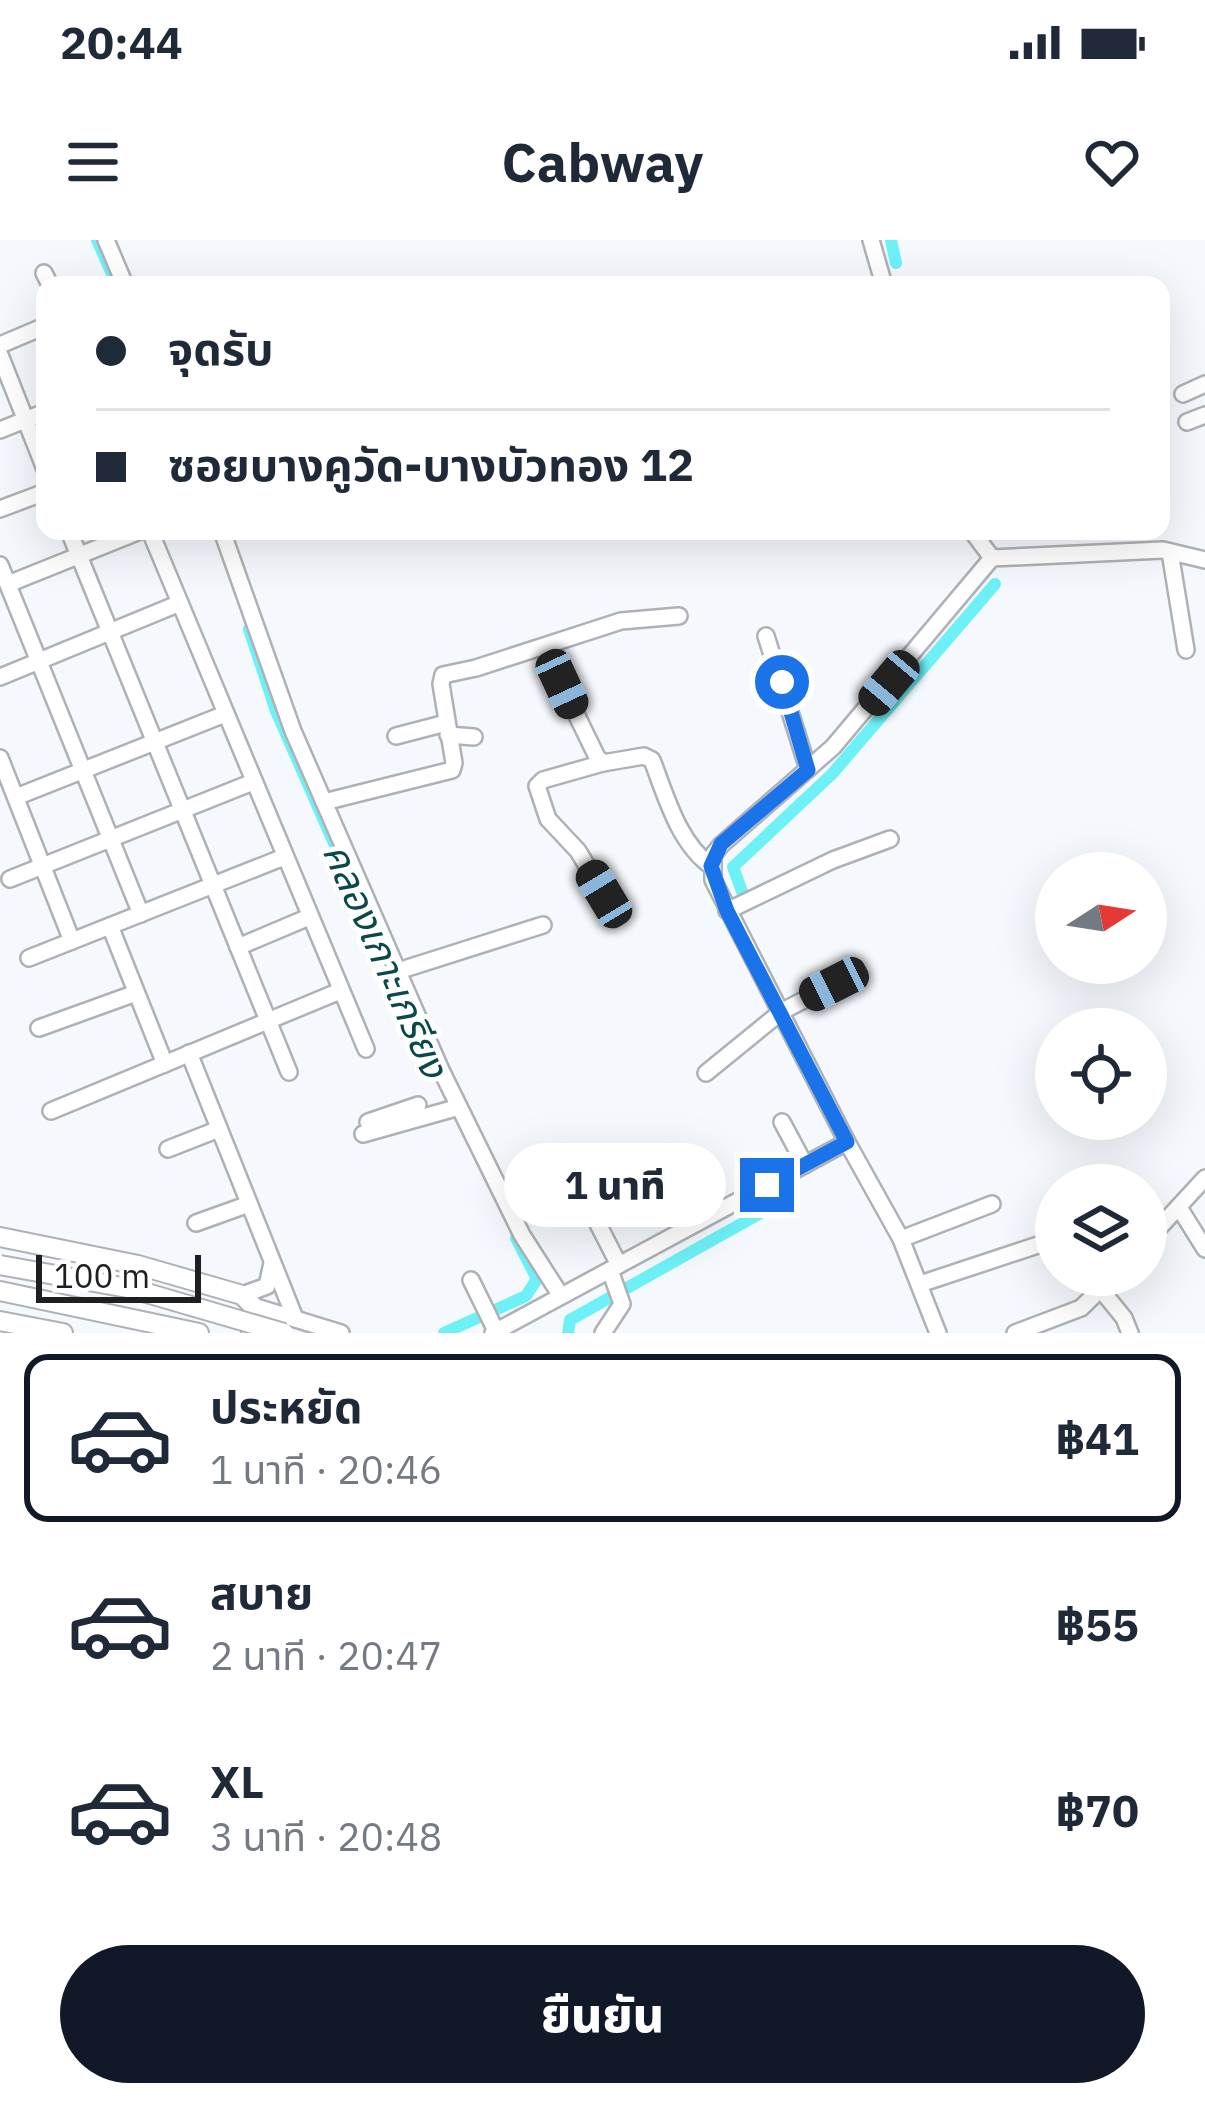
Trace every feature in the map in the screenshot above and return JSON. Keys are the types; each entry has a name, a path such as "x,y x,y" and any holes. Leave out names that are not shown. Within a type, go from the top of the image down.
{"main road":[{"path":"0,1237 138,1264 248,1300 251,1333"},
{"path":"0,1264 289,1325"},
{"path":"0,1291 199,1333"},
{"path":"0,1321 63,1333"}],"street":[{"path":"106,240 121,276"},
{"path":"871,240 881,276"},
{"path":"0,345 36,330"},
{"path":"0,355 36,446"},
{"path":"1183,394 1205,384"},
{"path":"0,430 36,416"},
{"path":"1187,422 1205,416"},
{"path":"0,509 36,495"},
{"path":"74,540 289,1072"},
{"path":"6,588 118,540"},
{"path":"154,540 366,1049"},
{"path":"225,540 276,687 454,1108 522,1235 561,1296"},
{"path":"979,540 992,558"},
{"path":"1170,552 1186,650"},
{"path":"711,866 721,844 808,770 863,714 992,558 1170,552 1205,560"},
{"path":"0,565 141,914"},
{"path":"0,676 180,603"},
{"path":"324,802 452,770 443,675 621,621 679,616"},
{"path":"766,636 808,770"},
{"path":"544,648 603,763"},
{"path":"16,797 225,714"},
{"path":"396,736 447,729 474,736"},
{"path":"604,894 578,851 548,819 537,786 543,780 603,763 644,756 652,760 678,825 698,856 711,866 727,911 901,1239 938,1333"},
{"path":"0,758 72,941"},
{"path":"10,879 253,782"},
{"path":"727,911 833,860 890,839"},
{"path":"29,958 284,857"},
{"path":"238,947 309,917"},
{"path":"398,971 542,925"},
{"path":"110,926 165,1064"},
{"path":"706,1073 781,1012 834,984"},
{"path":"51,1111 340,991"},
{"path":"39,1028 136,993"},
{"path":"189,1053 272,1260 289,1325"},
{"path":"365,1128 418,1105 454,1108"},
{"path":"782,1122 805,1165"},
{"path":"168,1149 219,1129"},
{"path":"471,1280 494,1329 847,1142"},
{"path":"1167,1222 1205,1178"},
{"path":"196,1222 249,1204"},
{"path":"901,1239 992,1204"},
{"path":"1180,1209 1205,1249"},
{"path":"598,1224 620,1294 603,1333"},
{"path":"920,1283 1035,1246"},
{"path":"272,1260 267,1286 248,1300 289,1325 341,1333"},
{"path":"1015,1333 1081,1308 1096,1296"},
{"path":"1106,1296 1130,1333"}],"waterway":[{"name":"คลองเกาะเกรียง","path":"97,240 113,276"},
{"path":"891,240 896,263"},
{"path":"744,897 733,867 832,774 995,584"},
{"name":"คลองเกาะเกรียง","path":"249,629 276,711 375,937"},
{"path":"568,1333 570,1320 789,1197"},
{"name":"คลองเกาะเกรียง","path":"444,1333 526,1296 537,1279 516,1238"}],"route":[{"path":"767,1185 847,1142 727,911 711,866 712,855 721,844 808,770 782,682"}]}
